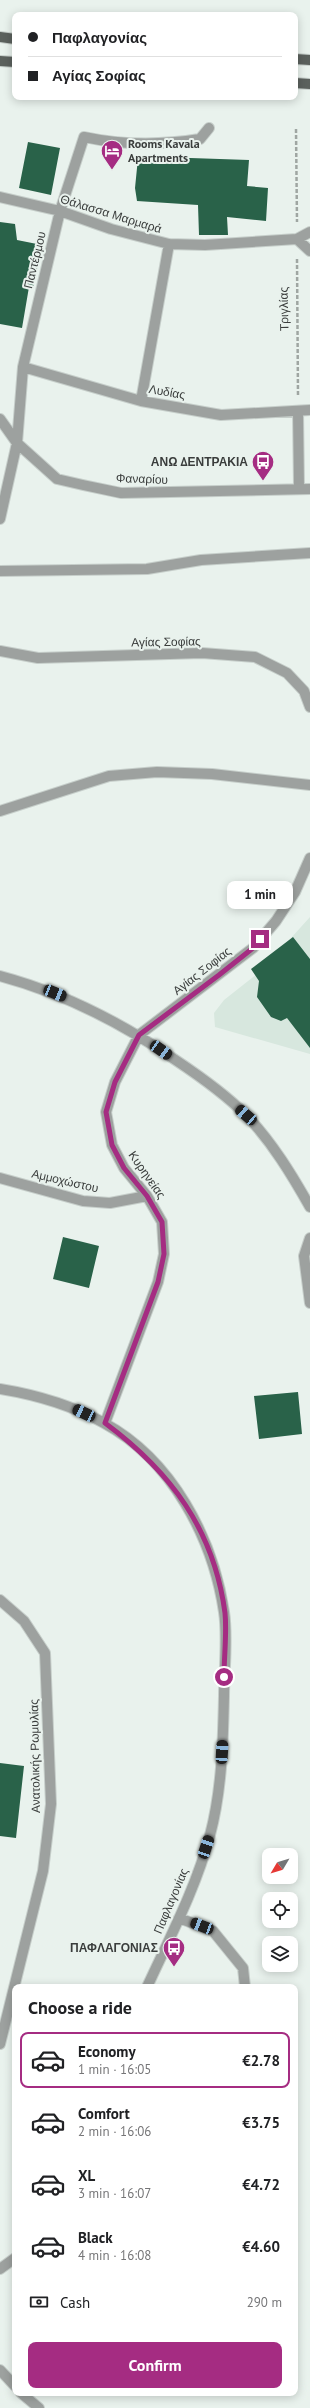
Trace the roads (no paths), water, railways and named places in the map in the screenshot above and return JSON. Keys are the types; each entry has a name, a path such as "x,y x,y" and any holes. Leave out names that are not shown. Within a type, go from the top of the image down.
{"main road":[{"path":"0,38 12,39"},
{"path":"298,59 310,60"},
{"path":"0,61 12,62"},
{"path":"298,83 310,84"}],"street":[{"name":"Παντέρμου","path":"0,519 18,443 23,367 60,211 84,138 109,143 184,142 200,139 209,128"},
{"name":"Θάλασσα Μαρμαρά","path":"0,197 60,211 111,229 169,244 205,245 297,239 310,232"},
{"path":"297,239 310,251"},
{"path":"141,401 169,244"},
{"name":"Λυδίας","path":"23,367 141,401 221,415 298,412 310,410"},
{"path":"298,412 299,489"},
{"name":"Φαναρίου","path":"0,419 18,443 57,479 121,493 310,489"},
{"path":"0,570 147,569 201,560 310,553"},
{"name":"Αγίας Σοφίας","path":"0,651 38,658 202,654 255,657 287,673 304,691 310,707"},
{"path":"0,811 109,776 157,772 212,774 310,784"},
{"name":"Αγίας Σοφίας","path":"139,1035 253,948 276,921 295,892 310,858"},
{"path":"0,976 32,984 67,998 139,1035 206,1081 246,1115 291,1173 310,1207"},
{"name":"Κυρηνείας","path":"105,1423 158,1282 164,1254 162,1222 147,1196 124,1168 112,1145 106,1112 115,1082 139,1035"},
{"name":"Αμμοχώστου","path":"0,1178 83,1201 110,1203 147,1196"},
{"path":"310,1238 304,1256 310,1303"},
{"name":"Παφλαγονίας","path":"0,1389 36,1395 74,1408 105,1423 151,1460 173,1486 189,1509 203,1534 225,1613 223,1720 220,1775 210,1834 193,1886 148,1984"},
{"name":"Ανατολικής Ρωμυλίας","path":"0,1600 24,1621 45,1653 50,1747 51,1804 43,1872 3,2014 0,2044"},
{"path":"179,1918 213,1931 243,1968 245,1984"},
{"path":"0,2269 12,2260"},
{"path":"0,2370 12,2383"},
{"path":"25,2396 39,2408"}],"place":[{"name":"Rooms Kavala Apartments","path":"112,170"},
{"name":"ΑΝΩ ΔΕΝΤΡΑΚΙΑ","path":"263,482"},
{"name":"ΠΑΦΛΑΓΟΝΙΑΣ","path":"174,1968"}]}
